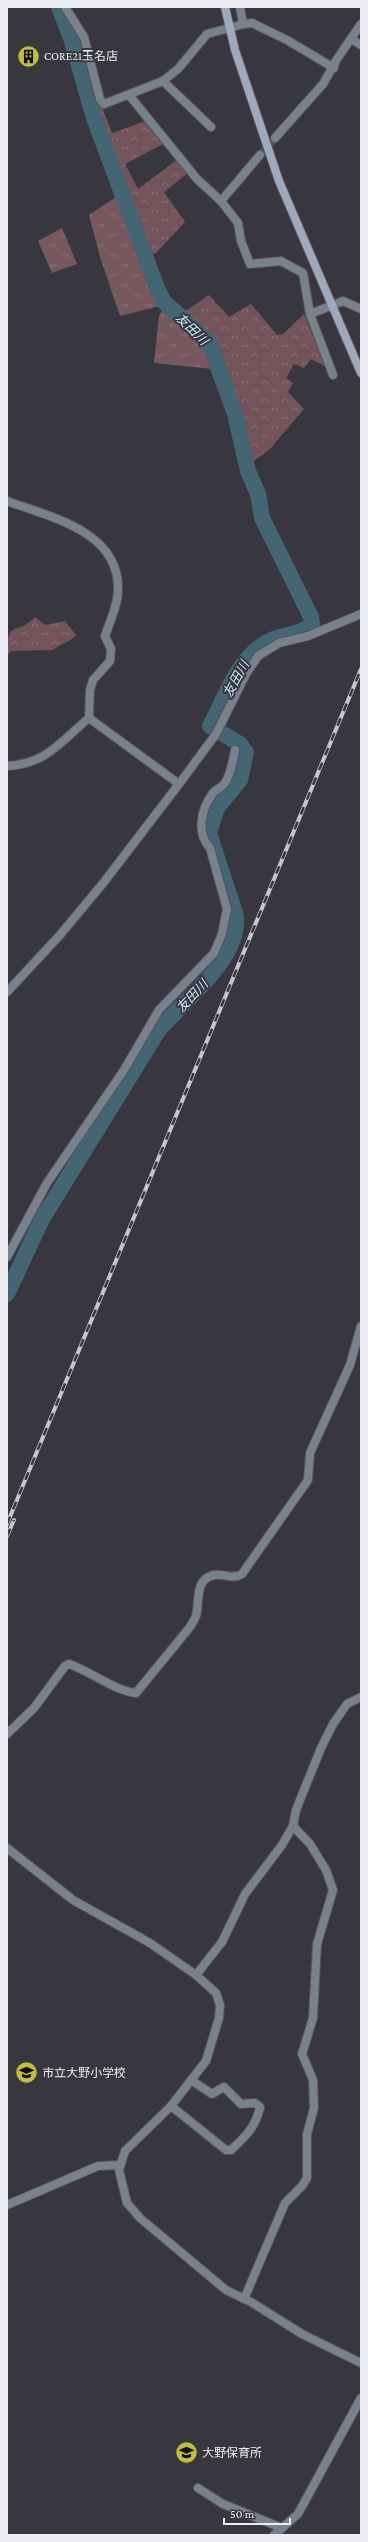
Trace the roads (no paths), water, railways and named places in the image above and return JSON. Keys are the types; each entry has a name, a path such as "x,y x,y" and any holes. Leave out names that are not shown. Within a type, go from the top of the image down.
{"street":[{"path":"65,7 84,36 100,99 104,104 162,81 178,69 207,34 243,24 252,23 334,68"},
{"path":"225,7 235,50 279,181 361,373"},
{"path":"240,7 243,24"},
{"path":"275,138 323,84 334,68 337,59 361,24"},
{"path":"351,39 361,45"},
{"path":"162,81 211,127"},
{"path":"129,95 197,179 221,201 238,223 240,241 250,264 282,261 303,273 310,314 333,376"},
{"path":"221,201 260,155"},
{"path":"310,314 332,303 343,301 361,309"},
{"path":"7,501 77,528 91,536 107,550 115,568 118,589 115,608 105,636 111,649 110,661 93,680 90,690 89,718 43,758 22,766 7,766"},
{"path":"8,988 60,935 104,882 122,855 179,784 217,732 246,674 258,656 279,643 308,636 361,614"},
{"path":"89,718 179,784"},
{"path":"7,1257 47,1183 124,1070 159,1010 214,953 222,934 227,909 210,848 204,842 201,817 213,793 224,786 230,773 235,750"},
{"path":"7,1734 34,1708 65,1666 69,1664 85,1669 127,1692 136,1694 190,1627 196,1616 198,1590 214,1575 236,1578 242,1574 308,1480 310,1453 350,1365 361,1326"},
{"path":"196,1975 222,1942 245,1894 282,1845 293,1826 296,1810 321,1748 333,1724 347,1704 361,1697"},
{"path":"244,2299 285,2203 302,2186 307,2178 307,2134 314,2108 313,2080 302,2054 313,2018 317,1944 333,1890 326,1870 310,1844 293,1826"},
{"path":"7,1848 73,1900 150,1943 196,1975 216,1993 220,2005 220,2018 210,2051 191,2080 171,2106 125,2151 119,2165 120,2180 127,2203 140,2218 226,2290 244,2299 302,2334 361,2363"},
{"path":"171,2106 226,2150 231,2150 250,2132 258,2118 260,2107 255,2103 241,2104 224,2087 212,2094 206,2092 191,2080"},
{"path":"7,2205 98,2166 119,2165"},
{"path":"274,2535 298,2514 361,2398"},
{"path":"198,2488 223,2504 282,2528"}],"waterway":[{"name":"友田川","path":"7,1294 42,1219 158,1031 195,993 220,964 229,948 235,932 236,916 209,833 217,808 240,780 246,752 240,744 210,726 234,678 241,667 258,648 269,641 297,633 312,625 311,617 262,518 258,494 248,471 235,414 209,342 164,302 157,288 94,118 72,41 59,7"}],"tunnel":[{"path":"260,155 275,138"}],"railway":[{"path":"7,1524 361,669"},
{"path":"7,1536 14,1520"}],"place":[{"name":"CORE21玉名店","path":"28,56"},
{"name":"市立大野小学校","path":"27,2073"},
{"name":"大野保育所","path":"186,2453"}]}
